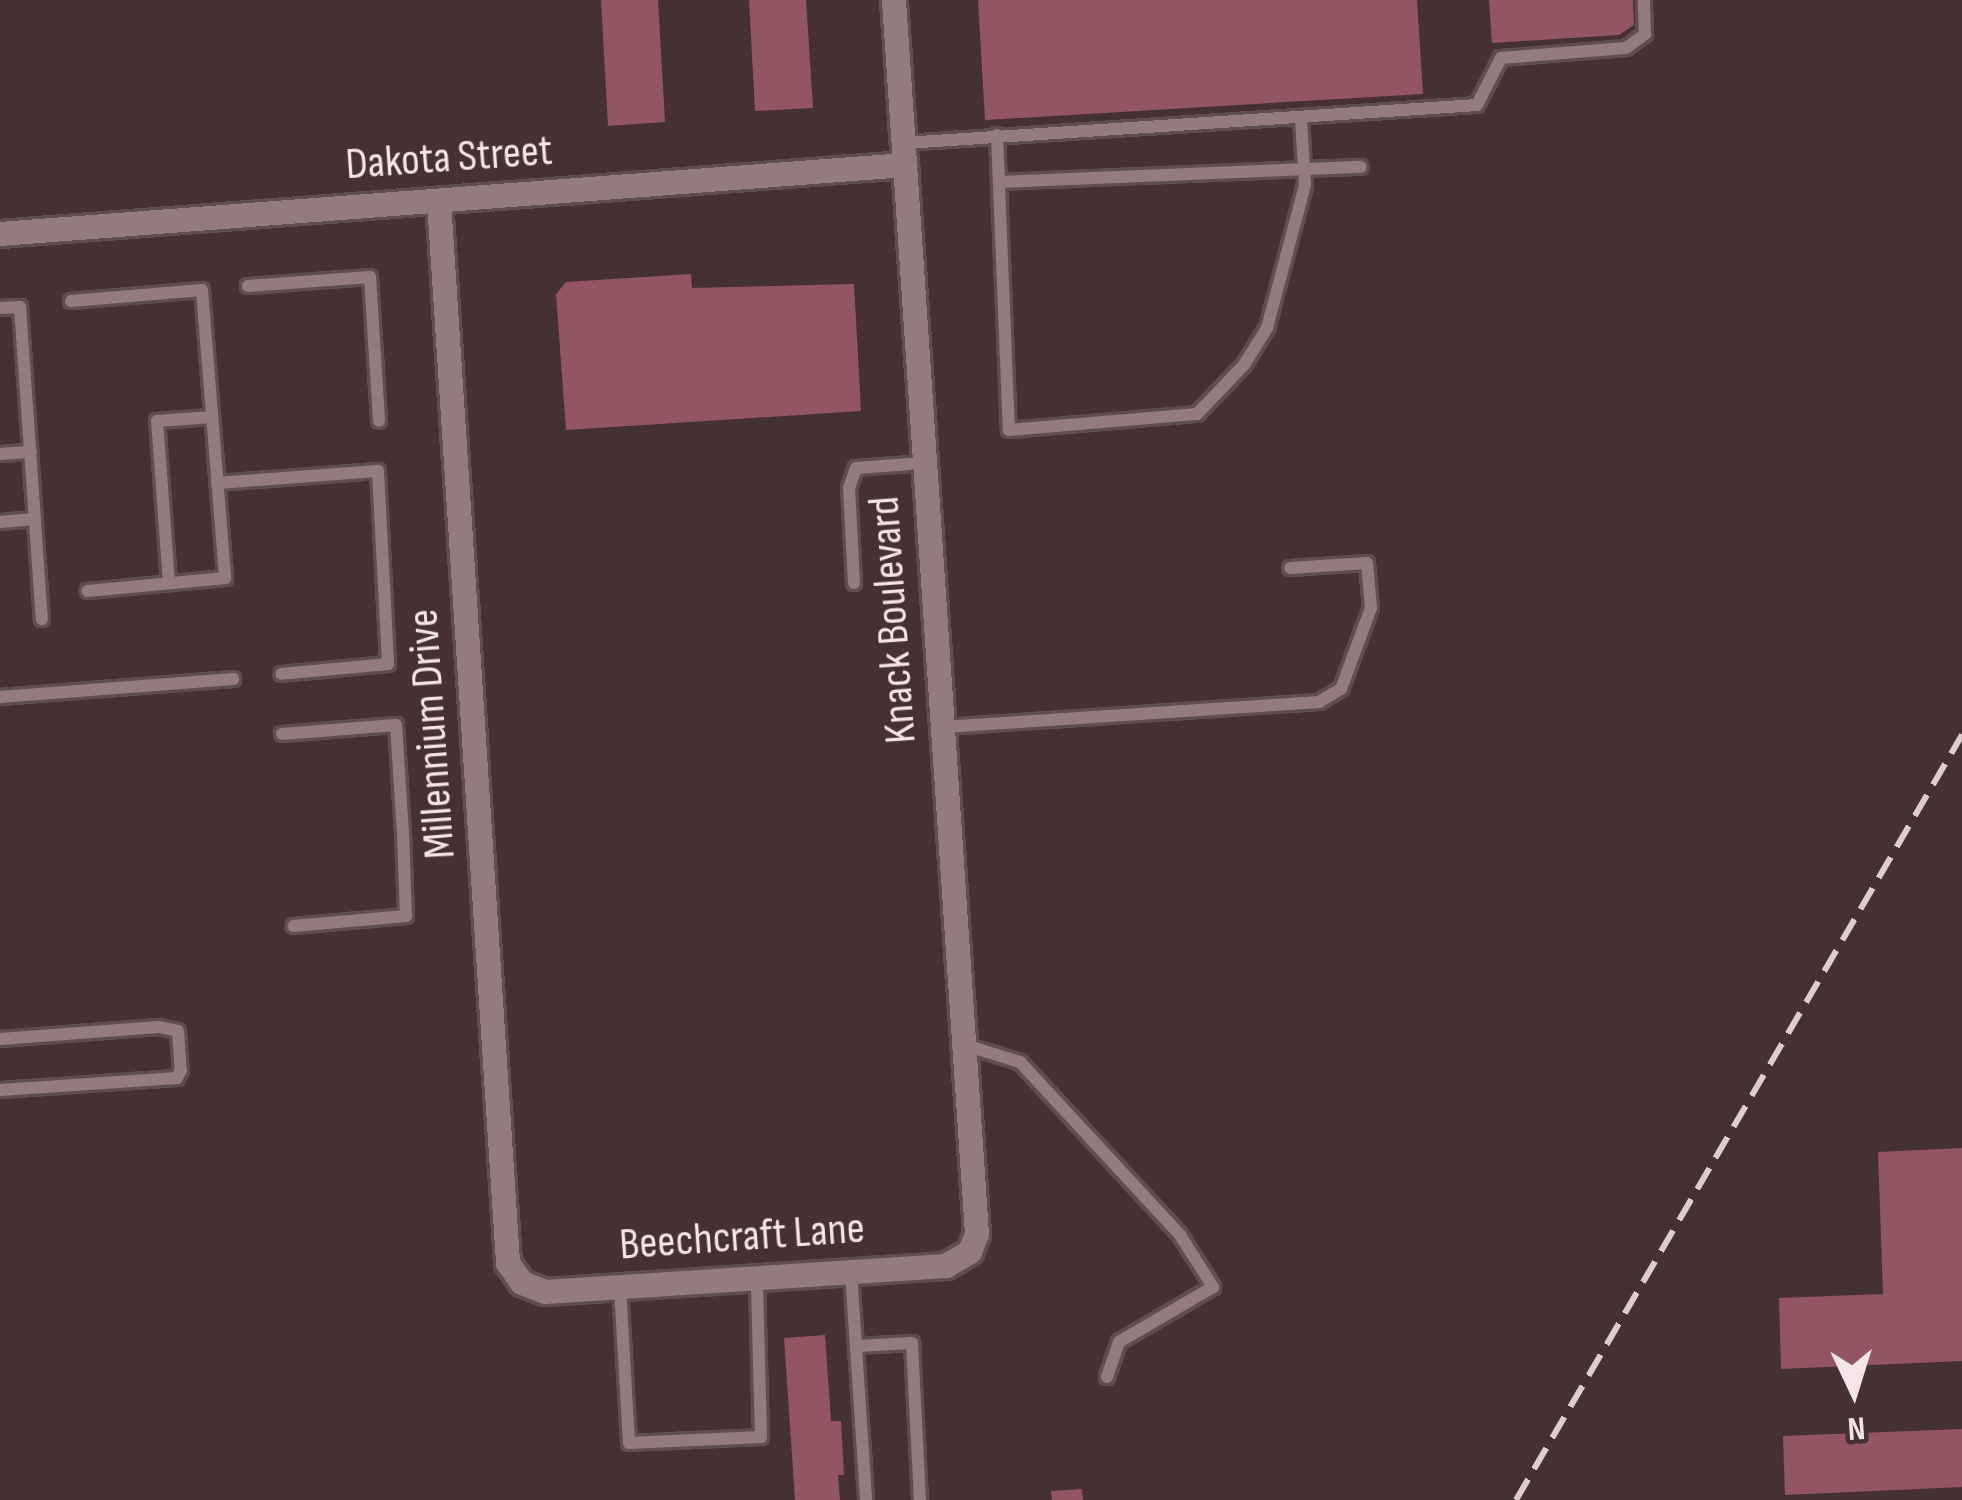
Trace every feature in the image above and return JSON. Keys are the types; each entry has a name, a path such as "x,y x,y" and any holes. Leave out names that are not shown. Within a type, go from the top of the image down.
{"street":[{"name":"Knack Boulevard","path":"894,0 976,1234"},
{"name":"Dakota Street","path":"0,235 439,201 904,154"},
{"name":"Millennium Drive","path":"439,201 508,1263"},
{"name":"Beechcraft Lane","path":"508,1263 522,1283 544,1292 757,1279 946,1266 970,1252 976,1234"}],"lane":[{"path":"904,154 997,134 1477,105 1501,58 1626,49 1645,34 1644,0"},
{"path":"997,134 1009,430 1198,414 1244,365 1267,328 1305,185 1300,119"},
{"path":"999,182 1361,167"},
{"path":"248,286 370,277 379,421"},
{"path":"71,301 202,290 225,578 88,591"},
{"path":"0,308 20,307 42,620"},
{"path":"169,583 157,421 212,417"},
{"path":"0,454 31,452"},
{"path":"854,584 849,488 856,469 925,463"},
{"path":"217,483 378,471 388,664 280,674"},
{"path":"0,522 35,519"},
{"path":"943,727 1319,702 1341,689 1371,608 1367,563 1290,568"},
{"path":"0,698 233,679"},
{"path":"282,734 396,725 404,832 406,916 293,926"},
{"path":"0,1040 159,1027 178,1031 181,1070 176,1078 0,1090"},
{"path":"964,1045 1020,1062 1180,1235 1213,1287 1118,1342 1107,1377"},
{"path":"851,1272 866,1500"},
{"path":"620,1287 629,1443 761,1437 757,1279"},
{"path":"858,1346 912,1342 920,1500"}],"building":[{"path":"601,0 658,0 665,122 608,126"},
{"path":"749,0 806,0 813,108 755,111"},
{"path":"978,0 1417,0 1423,94 985,120"},
{"path":"1489,0 1633,0 1634,25 1619,35 1492,43"},
{"path":"691,274 692,288 854,284 861,411 566,430 556,294 566,282"},
{"path":"1962,1148 1962,1361 1781,1369 1779,1298 1883,1294 1878,1152"},
{"path":"825,1335 831,1421 841,1421 844,1475 838,1475 840,1500 795,1500 784,1338"},
{"path":"1962,1429 1962,1487 1785,1495 1783,1436"},
{"path":"1082,1489 1083,1500 1052,1500 1051,1491"}],"railway":[{"path":"1516,1500 1962,735"}]}
